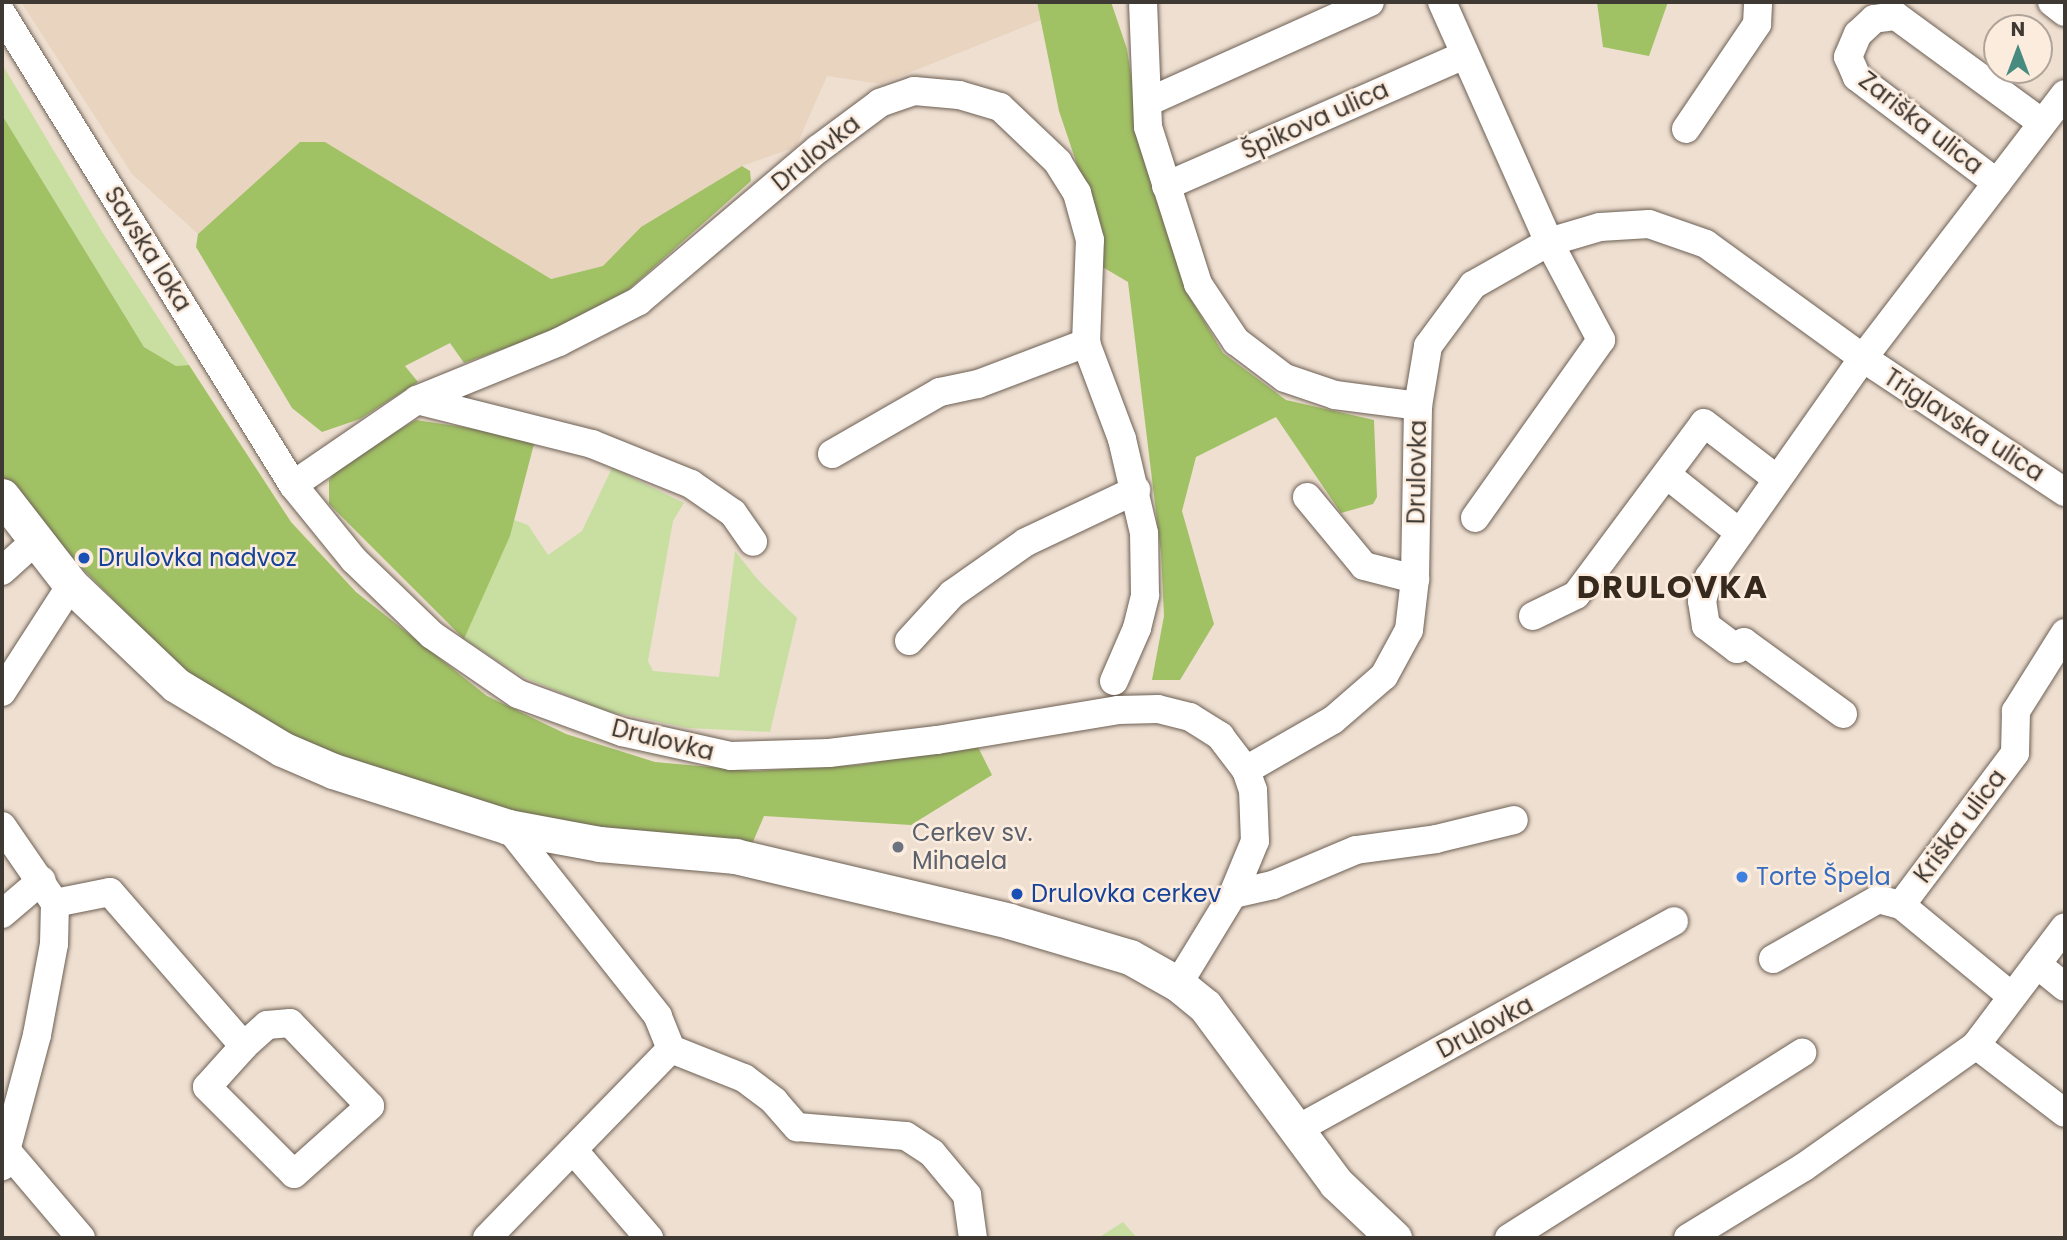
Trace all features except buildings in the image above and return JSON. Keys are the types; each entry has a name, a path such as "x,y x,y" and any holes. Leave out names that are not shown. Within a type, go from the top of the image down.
{"street":[{"path":"1150,101 1370,2"},
{"path":"1686,129 1757,24 1758,2"},
{"path":"2052,2 2065,12"},
{"path":"1150,4 1148,127 1198,284 1236,341 1285,378 1335,395 1418,407"},
{"path":"1447,4 1465,55 1549,242 1601,340 1475,518"},
{"name":"Savska loka","path":"2,14 293,485"},
{"name":"Zariška ulica","path":"1997,183 1857,77 1848,57 1858,34 1874,19 1896,16 2042,124"},
{"name":"Špikova ulica","path":"1166,186 1465,55"},
{"name":"Drulovka","path":"1114,681 1137,628 1145,595 1144,533 1136,490 1086,343 1090,240 1077,193 1058,162 1000,107 959,94 914,91 880,103 818,149 639,301 558,342 416,400 293,485 354,560 432,635 517,694 622,732 731,756 829,753 1107,711 1158,709 1190,717 1220,736 1246,770 1252,790 1255,841 1233,894 1178,984"},
{"name":"Zariška ulica","path":"1863,358 2065,94"},
{"name":"Triglavska ulica","path":"1418,407 1428,346 1473,285 1549,242 1600,227 1648,224 1706,244 1863,358 2065,492"},
{"path":"832,454 940,392 978,384 1086,343"},
{"name":"Triglavska ulica","path":"1843,714 1744,642 1737,649 1706,626 1702,601 1709,577 1863,358"},
{"path":"416,400 592,444 691,484 733,513 753,542"},
{"name":"Drulovka","path":"1246,770 1333,720 1384,676 1409,630 1415,579 1418,407"},
{"path":"1533,616 1576,595 1704,424 1777,479"},
{"path":"1667,475 1740,533"},
{"path":"909,641 952,594 1026,542 1136,490"},
{"path":"2,496 34,542 71,585 176,685 282,749 397,795 508,827 600,844 735,856 800,871 1103,948 1178,984 1205,1006 1294,1131 1366,1216 1394,1238"},
{"path":"1307,497 1364,566 1415,579"},
{"path":"2,571 34,542"},
{"path":"2,692 71,585"},
{"name":"Kriška ulica","path":"1901,905 2015,753 2016,711 2065,633"},
{"path":"1233,894 1273,885 1356,850 1436,839 1514,820"},
{"path":"2,826 49,891 54,944 37,1035 4,1159 81,1238"},
{"path":"508,827 658,1016 671,1049 744,1078 774,1101 797,1127 906,1136 932,1153 967,1195 973,1238"},
{"path":"2,914 49,891 110,891 244,1046"},
{"name":"Kriška ulica","path":"1773,959 1878,899 1901,905 2010,995"},
{"name":"Drulovka","path":"1294,1131 1674,921"},
{"path":"1688,1238 1804,1167 1976,1045 2010,995 2065,927"},
{"path":"2037,964 2065,987"},
{"path":"290,1023 370,1105 294,1174 207,1087 244,1046 267,1025 290,1023"},
{"path":"1976,1045 2065,1113"},
{"path":"487,1238 574,1151 596,1122 671,1049"},
{"path":"1509,1238 1802,1053"},
{"path":"574,1151 649,1238"}],"shaded area":[{"path":"21,2 1037,2 1041,20 881,84 827,76 796,147 742,166 641,227 603,266 551,279 325,142 300,142 198,234 132,174"}],"green space":[{"path":"1037,2 1111,2 1127,49 1139,128 1188,294 1223,353 1286,400 1374,420 1377,497 1373,504 1341,513 1276,417 1196,457 1182,511 1214,624 1180,680 1152,680 1164,616 1161,553 1128,282 1094,262 1087,194 1059,111"},
{"path":"1597,2 1668,2 1649,56 1603,47"},
{"path":"2,64 104,235 189,365 176,366 144,347 2,115"},
{"path":"2,115 144,347 176,366 189,365 291,522 356,592 487,696 566,734 655,762 754,771 859,765 977,745 992,775 911,825 764,816 752,844 653,837 462,803 305,742 199,686 79,565 2,477"},
{"path":"300,142 325,142 551,279 603,266 641,227 742,166 750,171 751,181 628,290 545,334 464,363 450,343 405,366 418,382 360,419 322,432 292,408 196,247 198,234"},
{"path":"416,420 502,433 534,444 510,536 464,639 329,504 329,480 344,462"},
{"path":"612,468 684,503 673,521 648,661 653,671 719,677 735,551 758,580 797,618 770,732 688,728 606,711 523,677 464,639 514,520 528,525 548,555 582,531"},
{"path":"1123,1222 1137,1238 1098,1238"}],"place":[{"name":"Drulovka nadvoz","path":"84,558"},
{"name":"Cerkev sv. Mihaela","path":"898,847"},
{"name":"Torte Špela","path":"1742,877"},
{"name":"Drulovka cerkev","path":"1017,894"}],"district":[{"name":"DRULOVKA","path":"1673,587"}]}
